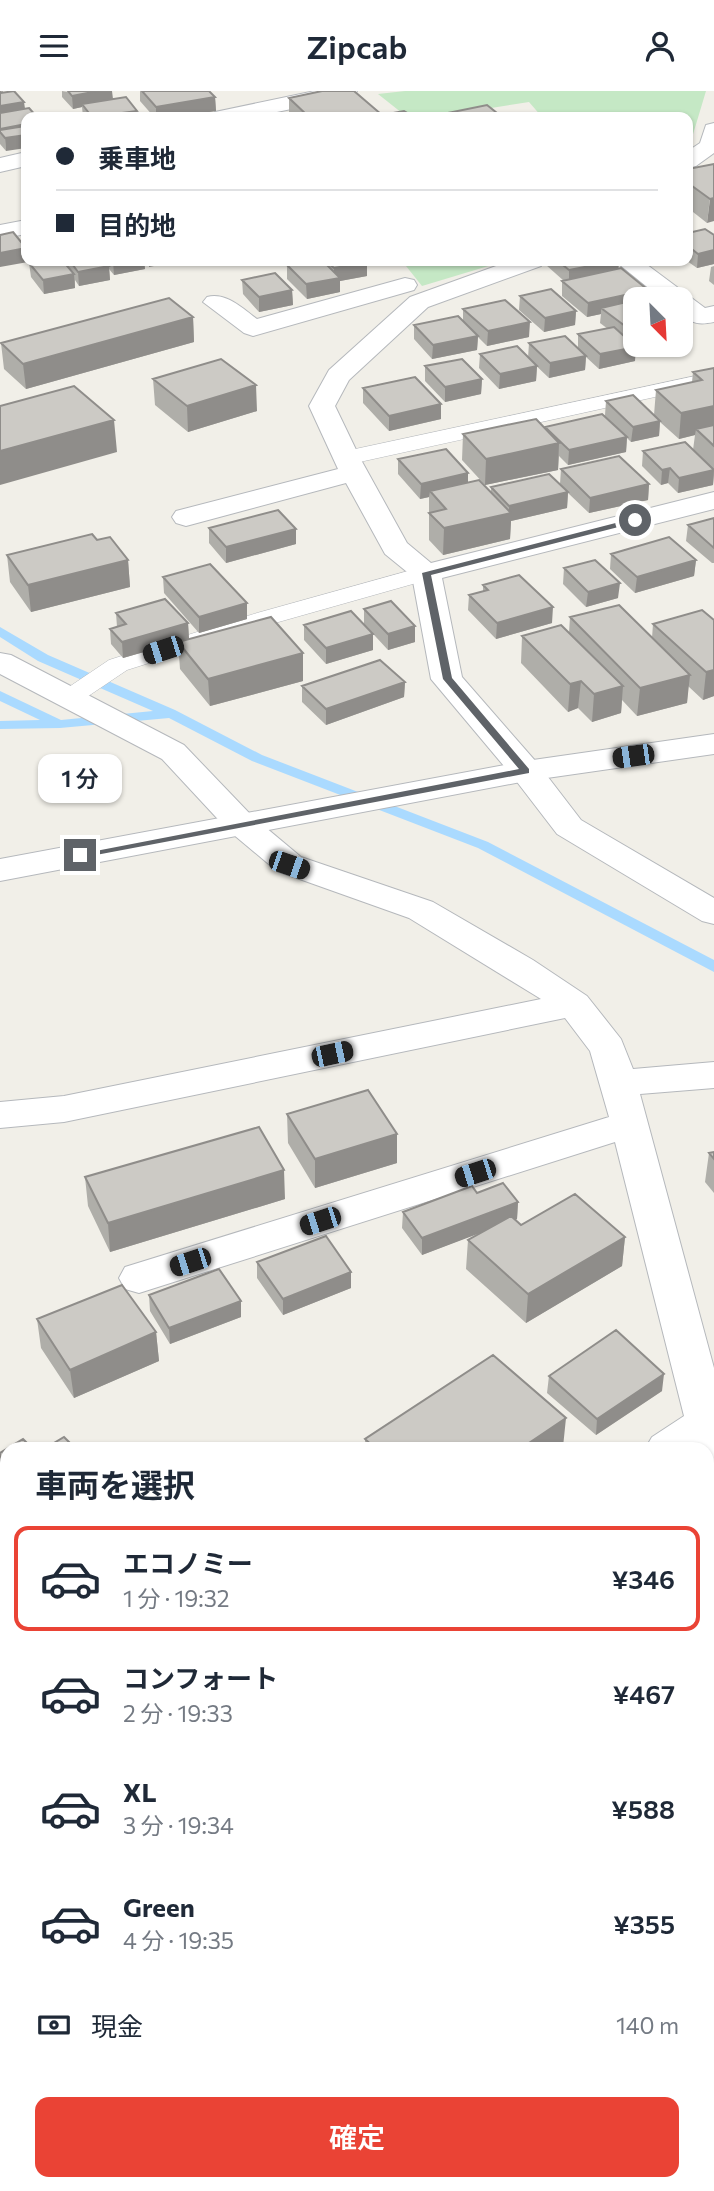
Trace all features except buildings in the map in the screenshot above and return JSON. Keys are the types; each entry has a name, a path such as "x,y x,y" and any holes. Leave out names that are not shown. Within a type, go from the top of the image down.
{"street":[{"path":"256,112 346,91"},
{"path":"693,158 710,146 714,130"},
{"path":"0,165 21,160"},
{"path":"0,232 21,228"},
{"path":"216,302 253,328 406,285 506,266"},
{"path":"634,266 661,287"},
{"path":"406,285 338,376 321,407 349,466 395,548 426,573 447,679 526,771 569,827 714,913"},
{"path":"693,312 700,317 714,314"},
{"path":"186,517 349,466"},
{"path":"426,573 714,501"},
{"path":"3,664 173,752 240,823 289,865 421,910 520,968 574,1004 608,1048 630,1124 711,1436 691,1442"},
{"path":"0,870 526,771 714,744"},
{"path":"0,1115 64,1109 574,1004"},
{"path":"618,1083 714,1075"},
{"path":"139,1278 630,1124"}],"lane":[{"path":"349,466 714,377"},
{"path":"69,698 118,665 266,618 426,573"}],"green space":[{"path":"405,91 706,91 693,134 693,112 538,112 529,102 466,112 401,112 378,94"},
{"path":"406,266 488,266 422,286"}],"waterway":[{"path":"0,631 43,658 170,713 257,758 483,845 714,967"},
{"path":"0,695 57,723"},
{"path":"0,725 60,724 167,714"}],"route":[{"path":"80,855 526,771 447,679 426,573 635,520"}]}
